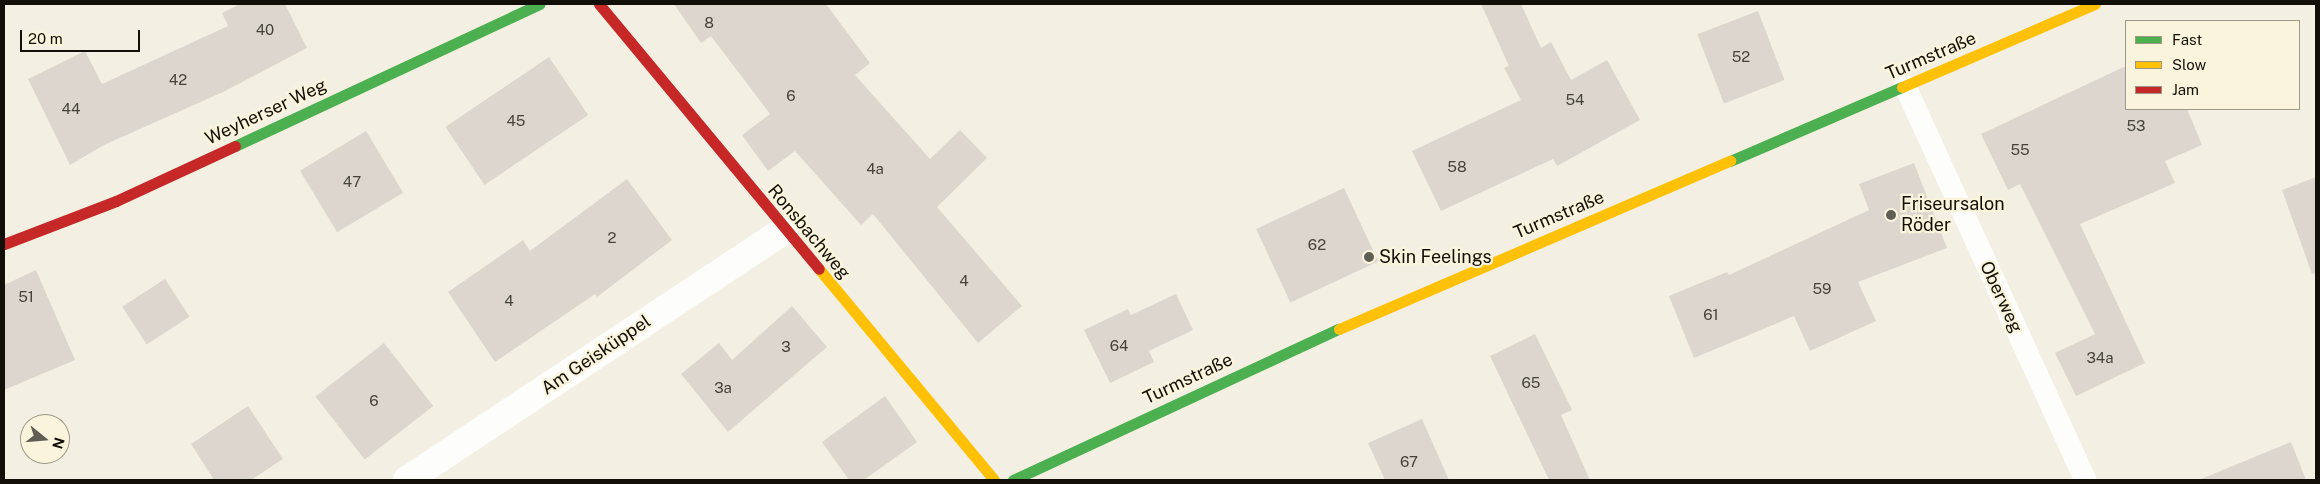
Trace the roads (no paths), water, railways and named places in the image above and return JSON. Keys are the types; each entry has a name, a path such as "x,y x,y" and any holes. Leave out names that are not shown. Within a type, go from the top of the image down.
{"street":[{"name":"Weyherser Weg","path":"4,244 116,201 539,4"},
{"name":"Ronsbachweg","path":"599,4 784,230 994,480"},
{"name":"Turmstraße","path":"1013,480 1287,351 2095,4"},
{"name":"Am Geisküppel","path":"407,480 784,230"}],"lane":[{"name":"Oberweg","path":"1904,86 2085,480"}],"place":[{"name":"Friseursalon Röder","path":"1891,215"},
{"name":"Skin Feelings","path":"1369,257"}]}
